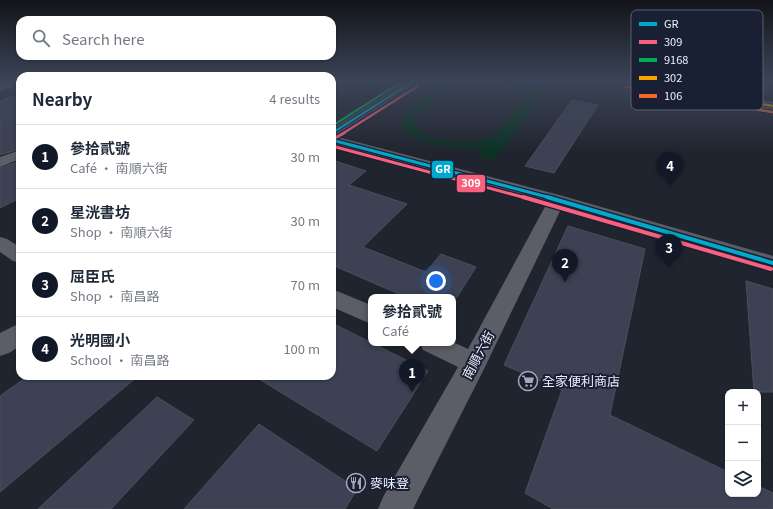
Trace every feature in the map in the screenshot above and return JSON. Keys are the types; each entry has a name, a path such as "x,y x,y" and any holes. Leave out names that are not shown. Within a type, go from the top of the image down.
{"street":[{"path":"336,130 377,105"},
{"path":"336,141 557,200 773,263"},
{"path":"0,162 16,156"},
{"name":"南順六街","path":"396,509 474,363 557,200"},
{"path":"0,243 16,253"},
{"path":"336,299 368,314"},
{"path":"0,346 16,336"},
{"path":"438,346 474,363"}],"green space":[{"path":"413,105 430,105 415,117 416,126 422,132 433,137 460,142 485,139 493,136 501,129 519,105 537,105 494,160 476,155 484,147 454,147 419,140 404,129 401,121"}],"building":[{"path":"0,105 16,105 16,150 0,155"},
{"path":"569,105 598,105 554,173 525,166"},
{"path":"336,161 366,171 349,185 407,204 363,247 426,272 441,254 476,267 457,297 456,294 399,294 336,267"},
{"path":"16,162 16,200 0,208 0,168"},
{"path":"568,226 645,249 610,415 725,471 725,497 761,497 761,487 773,493 773,509 553,509 525,493 562,390 504,365"},
{"path":"746,281 773,289 773,392 761,392 761,389 754,389"},
{"path":"336,325 368,341 368,346 378,346 428,371 377,451 261,380 336,380"},
{"path":"22,380 133,380 0,492 0,396"},
{"path":"157,397 194,420 111,509 38,509"},
{"path":"259,424 357,489 345,509 184,509"}],"transit line":[{"name":"9168","path":"336,123 366,105"},
{"name":"GR","path":"336,130 377,105"},
{"name":"309","path":"336,137 388,105"},
{"name":"302","path":"766,105 773,106"},
{"name":"106","path":"760,110 772,112"},
{"name":"GR","path":"336,141 557,200 773,263"},
{"name":"309","path":"336,147 555,206 771,269"}],"place":[{"name":"光明國小","path":"670,185"},
{"name":"屈臣氏","path":"669,267"},
{"name":"星洸書坊","path":"565,282"},
{"name":"全家便利商店","path":"528,381"},
{"name":"參拾貳號","path":"412,392"},
{"name":"麥味登","path":"356,483"}]}
